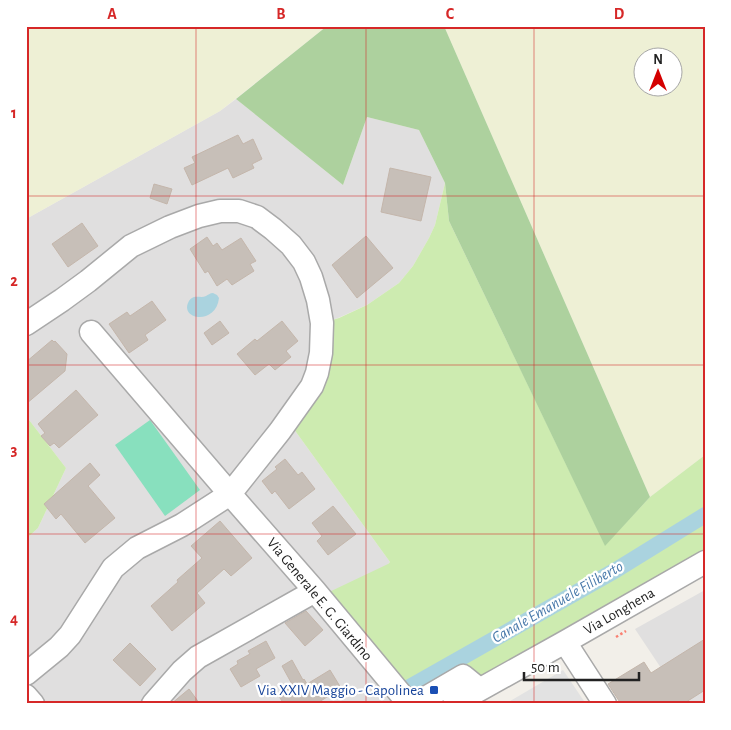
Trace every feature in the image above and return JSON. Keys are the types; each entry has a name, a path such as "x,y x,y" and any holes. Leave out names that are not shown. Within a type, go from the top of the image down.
{"street":[{"path":"26,324 75,291 130,246 170,227 199,216 220,211 239,211 257,218 291,245 304,262 311,277 322,323 321,353 312,386 280,431 230,494 182,525 137,548 113,568 70,635 59,647 26,674"},
{"name":"Via Generale E. G. Giardino","path":"91,332 315,590 409,704"},
{"name":"Via Longhena","path":"465,699 705,562"},
{"path":"153,704 182,671 198,657 315,590"},
{"path":"565,642 605,704"},
{"path":"415,704 464,676 465,699"},
{"path":"26,696 33,704"}],"shaded area":[{"path":"236,99 343,185 367,117 419,130 445,183 435,225 413,266 399,283 367,305 322,323 296,432 390,562 388,564 409,704 44,704 26,684 26,539 38,528 66,468 26,416 26,219 220,111"},
{"path":"705,590 705,704 685,704 635,629"},
{"path":"563,670 586,704 505,704"}],"green space":[{"path":"26,26 327,26 220,111 26,219"},
{"path":"327,26 444,26 650,497 605,546 449,221 445,183 419,130 367,117 343,185 236,99"},
{"path":"444,26 705,26 705,455 650,497"},
{"path":"445,183 449,221 605,545 650,497 705,455 705,562 454,704 409,704 327,593 390,562 296,432 290,417 312,386 322,323 339,318 367,305 399,283 413,266 435,225"},
{"path":"26,416 66,468 38,528 26,539"},
{"path":"150,420 200,490 165,516 115,445"}],"water":[{"path":"213,293 219,298 217,307 212,313 200,317 189,313 187,309 191,299"}],"building":[{"path":"238,135 243,144 253,139 262,159 252,164 254,168 233,178 228,168 192,185 184,168 195,163 192,157"},
{"path":"390,168 431,177 421,221 381,212"},
{"path":"154,184 172,189 167,204 150,198"},
{"path":"82,223 98,246 68,267 52,244"},
{"path":"366,236 393,268 357,298 332,265"},
{"path":"207,237 213,246 217,243 222,250 241,238 256,261 250,264 254,271 232,285 227,279 217,286 208,271 205,273 190,249"},
{"path":"152,301 166,320 145,335 148,340 129,353 109,324 127,312 130,316"},
{"path":"220,321 229,333 212,345 204,333"},
{"path":"282,321 298,341 286,351 291,357 275,370 269,364 255,375 237,354"},
{"path":"52,340 67,354 65,371 26,404 26,362"},
{"path":"76,390 98,415 59,448 54,443 50,446 41,436 45,433 38,424"},
{"path":"285,459 298,475 302,472 315,489 289,509 275,491 272,494 262,481 277,469 275,467"},
{"path":"90,463 100,475 88,486 115,518 85,543 61,514 56,519 44,504"},
{"path":"333,506 356,534 328,555 317,541 322,536 312,523"},
{"path":"220,521 252,558 231,576 224,569 197,593 205,603 172,631 151,606 202,558 191,546"},
{"path":"306,611 323,630 305,646 285,623"},
{"path":"705,639 705,690 683,704 621,704 608,684 644,662 651,673"},
{"path":"266,641 275,658 256,669 260,676 241,687 230,669 238,664 237,661 250,654 248,651"},
{"path":"130,643 156,669 140,686 113,660"},
{"path":"292,660 307,684 330,670 341,688 316,704 284,704 278,695 293,686 282,666"},
{"path":"189,689 200,704 171,704"}],"waterway":[{"name":"Canale Emanuele Filiberto","path":"408,688 616,570 705,515"}],"place":[{"name":"Via XXIV Maggio - Capolinea","path":"434,690"}]}
